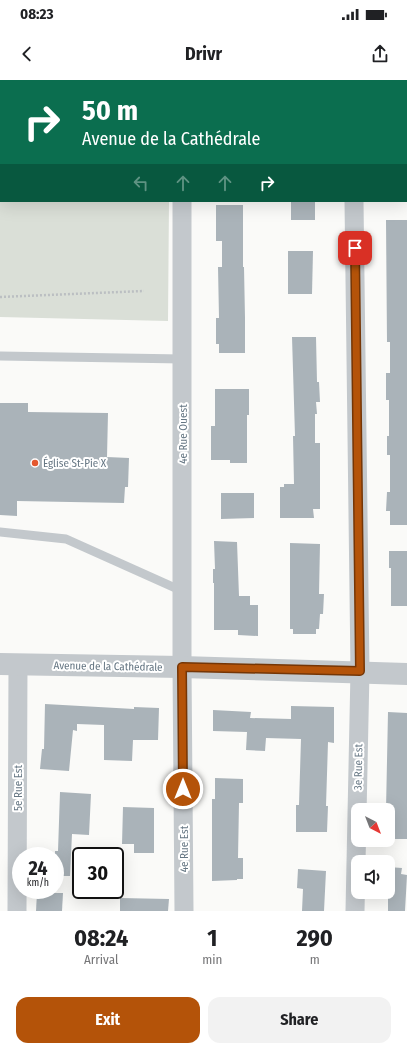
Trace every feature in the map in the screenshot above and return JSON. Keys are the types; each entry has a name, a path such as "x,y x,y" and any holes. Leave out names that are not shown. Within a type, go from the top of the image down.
{"street":[{"name":"4e Rue Ouest","path":"182,202 182,667"},
{"name":"3e Rue Est","path":"354,202 360,671 355,911"},
{"name":"Avenue de la Cathédrale","path":"9,664 360,671 407,674"},
{"name":"5e Rue Est","path":"9,664 17,911"},
{"name":"4e Rue Est","path":"182,667 184,911"}],"lane":[{"path":"0,356 183,359"},
{"path":"0,532 66,539 182,591"}],"path":[{"path":"0,297 144,292"}],"shaded area":[{"path":"0,202 169,202 168,321 0,317"}],"building":[{"path":"291,202 315,202 315,220 291,220"},
{"path":"216,205 243,205 245,353 219,353 219,344 216,344 216,318 219,318 218,267 222,267 222,241 216,241"},
{"path":"386,220 407,220 407,525 390,525 390,511 386,511 387,492 390,492 390,455 387,455 387,436 389,436 389,400 386,400 386,373 390,373 390,342 387,342"},
{"path":"288,251 313,251 312,294 288,294"},
{"path":"292,337 316,337 317,382 319,382 320,402 316,402 317,414 315,414 315,443 320,443 320,509 313,509 314,518 280,518 280,487 284,487 284,484 294,484 293,436 295,436"},
{"path":"215,389 249,389 249,415 247,415 247,463 230,463 230,460 211,460 211,426 215,426"},
{"name":"Église St-Pie X","path":"0,403 28,403 28,412 108,413 107,457 129,458 128,487 125,487 124,503 17,501 17,516 0,515"},
{"path":"221,493 254,493 254,518 221,519"},
{"path":"214,541 237,542 239,596 250,596 250,605 258,605 258,636 238,635 238,630 214,630"},
{"path":"290,543 320,544 319,594 324,594 323,614 320,614 319,629 316,629 316,634 293,634 293,629 290,629"},
{"path":"389,551 407,551 407,606 391,606 391,568 389,568"},
{"path":"45,704 134,709 134,707 159,708 158,740 133,740 132,761 104,760 104,725 77,724 77,731 73,730 69,771 40,769 42,749 44,749"},
{"path":"291,706 334,707 334,743 328,742 326,806 328,806 327,832 296,832 296,805 299,805 301,739 266,738 265,751 246,750 247,732 213,731 213,710 251,712 250,718 291,719"},
{"path":"388,712 407,713 407,839 395,839 395,803 386,803"},
{"path":"215,778 243,779 243,803 239,803 238,858 243,858 243,879 212,881 212,799 215,799"},
{"path":"60,792 91,794 89,835 72,834 70,876 64,876 64,847 58,847"},
{"path":"123,807 154,808 154,853 134,853 134,844 122,844"},
{"path":"395,868 402,868 401,874 407,875 405,911 388,911 388,899 395,899"},
{"path":"298,869 326,871 324,911 302,911 303,889 297,888"},
{"path":"37,899 63,899 62,911 36,911"},
{"path":"120,899 169,899 168,911 120,911"}],"place":[{"name":"Église St-Pie X","path":"35,463"}],"route":[{"path":"183,789 182,667 360,671 355,248"}]}
